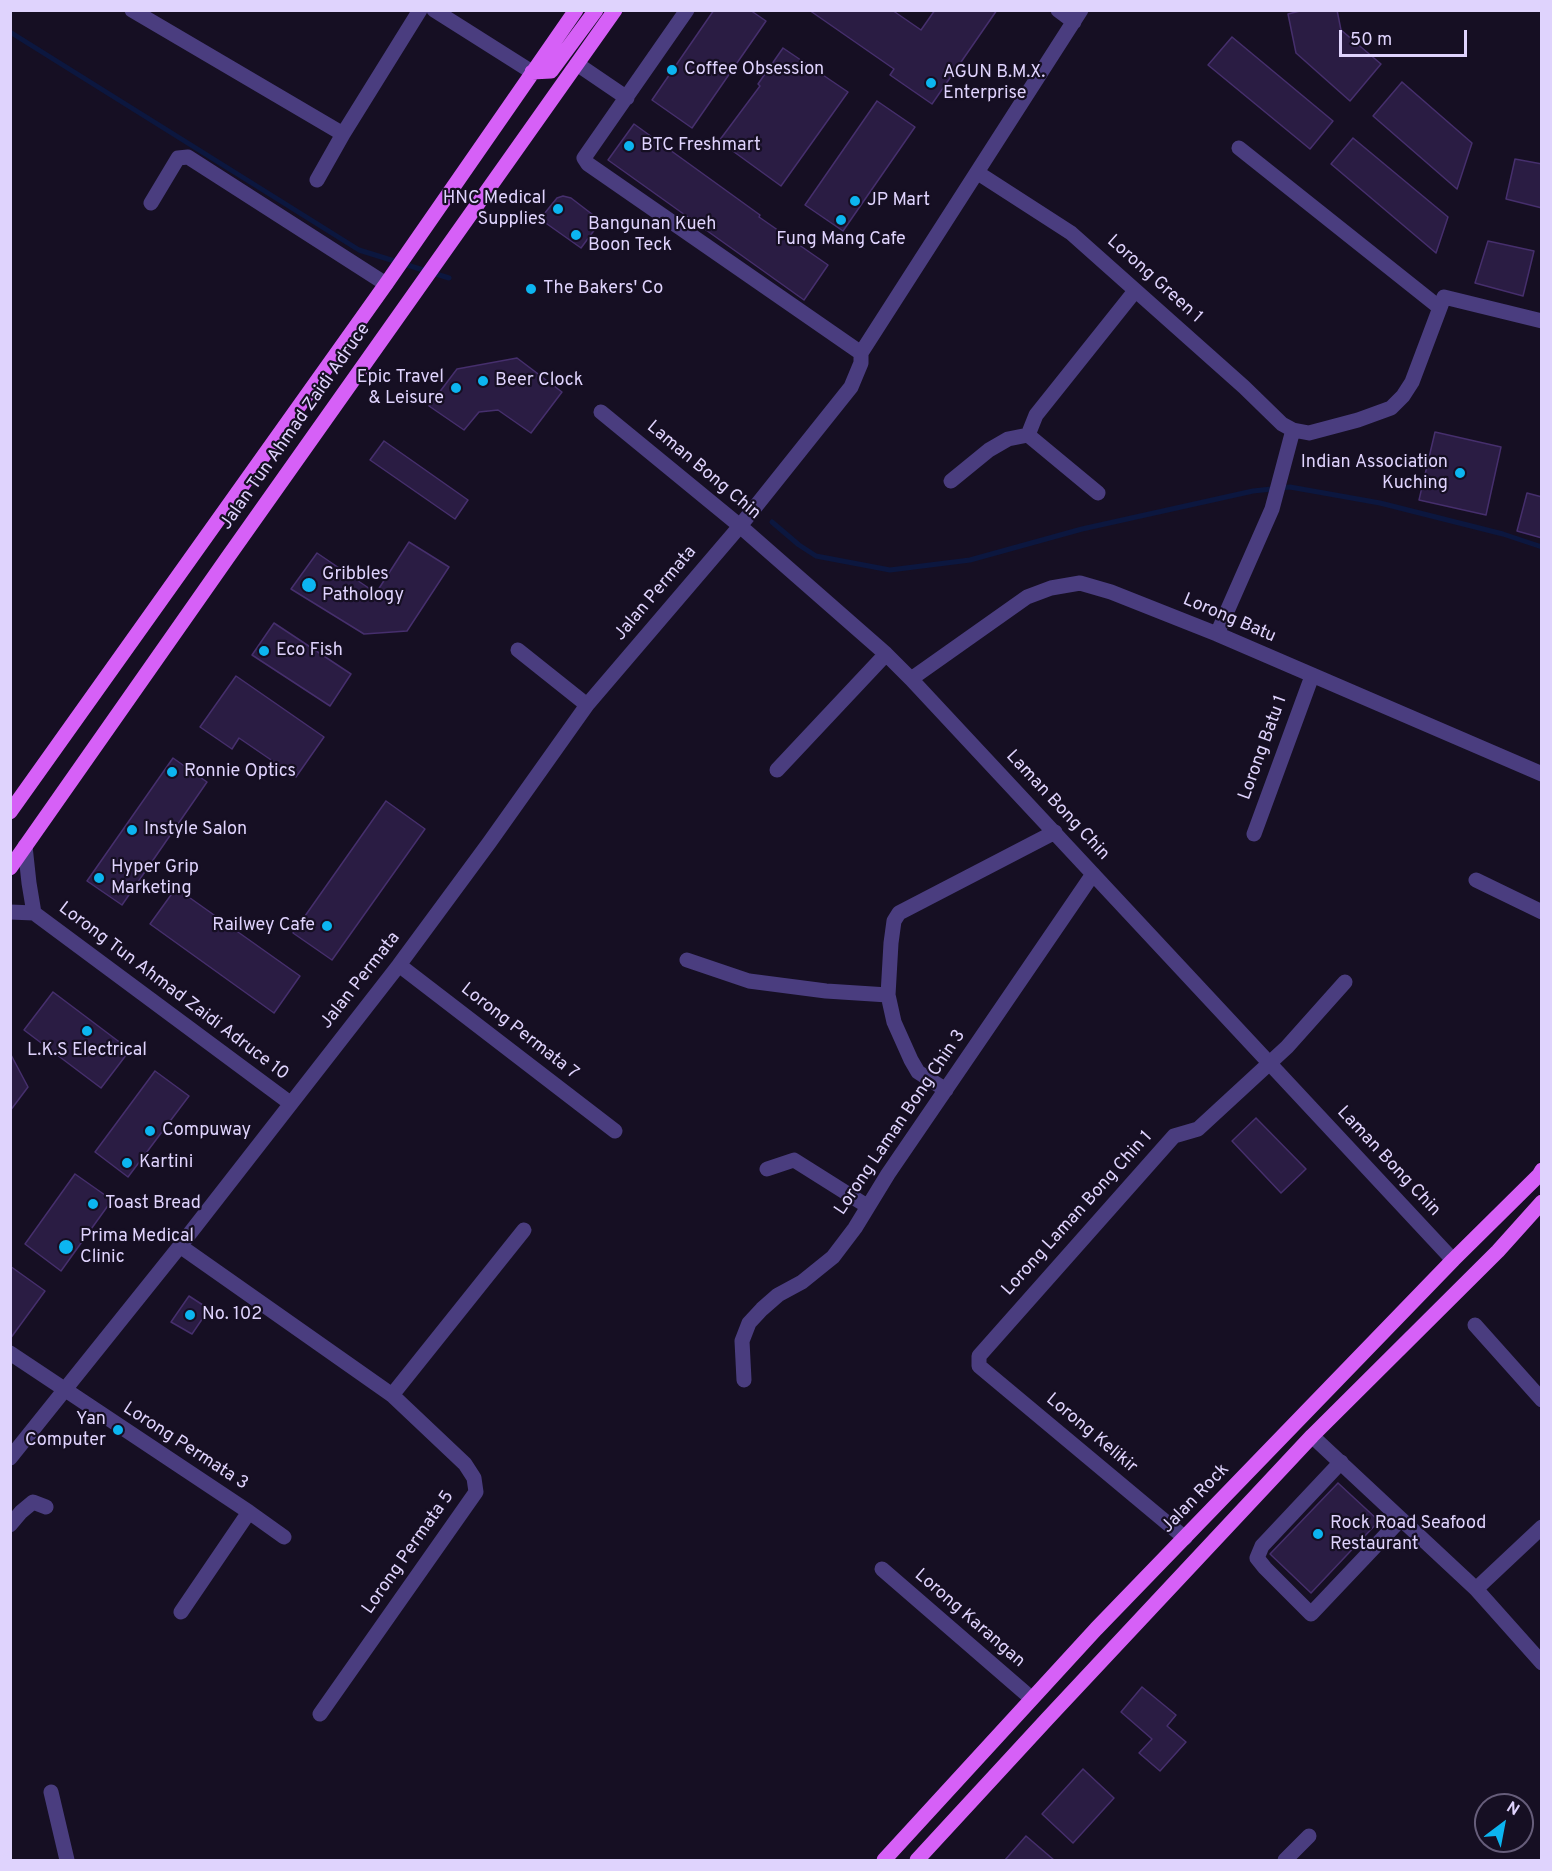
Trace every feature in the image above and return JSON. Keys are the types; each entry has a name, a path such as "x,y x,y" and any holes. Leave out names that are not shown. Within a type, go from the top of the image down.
{"main road":[{"name":"Jalan Tun Ahmad Zaidi Adruce","path":"10,812 386,284 576,10"},
{"path":"532,72 551,71 596,10"},
{"name":"Jalan Tun Ahmad Zaidi Adruce","path":"10,868 615,10"},
{"name":"Jalan Rock","path":"884,1860 1096,1629 1542,1170"},
{"path":"917,1860 1312,1436 1497,1251 1542,1202"}],"street":[{"path":"132,10 343,134"},
{"path":"317,180 420,10"},
{"path":"434,10 532,72"},
{"path":"687,10 584,158 588,164 817,324 861,352"},
{"path":"1058,10 1078,16"},
{"name":"Jalan Permata","path":"10,1458 399,965 587,705 740,526 851,387 861,363 861,352 1078,16"},
{"path":"577,64 627,98"},
{"path":"1239,148 1440,308"},
{"path":"151,203 178,158 188,157 386,284"},
{"name":"Lorong Green 1","path":"978,173 1071,233 1282,424 1293,430"},
{"path":"1028,435 1035,415 1135,291"},
{"path":"1217,634 1272,509 1293,430 1309,433 1358,420 1391,408 1412,382 1444,297 1542,321"},
{"name":"Laman Bong Chin","path":"601,412 740,526 886,654 1453,1260"},
{"path":"951,481 989,450 1008,438 1028,435 1098,493"},
{"name":"Lorong Batu","path":"911,679 1027,597 1051,588 1080,583 1111,592 1217,634 1542,774"},
{"path":"518,650 587,705"},
{"path":"777,770 886,654"},
{"name":"Lorong Batu 1","path":"1254,834 1312,676"},
{"path":"946,1090 918,1071 910,1060 894,1022 888,995 894,921 899,913 1055,832"},
{"name":"Lorong Tun Ahmad Zaidi Adruce 10","path":"26,846 34,913"},
{"name":"Lorong Laman Bong Chin 3","path":"744,1380 742,1341 749,1323 778,1295 802,1282 833,1257 855,1228 867,1206 1093,874"},
{"path":"1476,880 1542,912"},
{"name":"Lorong Tun Ahmad Zaidi Adruce 10","path":"10,912 34,913 290,1103"},
{"path":"687,960 749,981 826,991 888,995"},
{"name":"Lorong Permata 7","path":"399,965 615,1131"},
{"name":"Lorong Laman Bong Chin 1","path":"979,1356 1174,1136 1198,1129 1287,1047 1345,982"},
{"path":"767,1169 794,1160 867,1206"},
{"path":"392,1395 524,1230"},
{"name":"Lorong Permata 5","path":"180,1245 392,1395 465,1464 474,1478 476,1492 320,1714"},
{"path":"1475,1325 1542,1400"},
{"name":"Lorong Permata 3","path":"10,1353 284,1537"},
{"name":"Lorong Kelikir","path":"979,1356 979,1366 1185,1538"},
{"path":"1312,1436 1476,1588 1542,1663"},
{"path":"1341,1462 1262,1546 1257,1558 1311,1614 1401,1518"},
{"path":"10,1525 33,1503 46,1507"},
{"path":"181,1612 249,1512"},
{"path":"1476,1588 1542,1527"},
{"name":"Lorong Karangan","path":"882,1569 1031,1698"},
{"path":"51,1792 67,1860"},
{"path":"1285,1860 1309,1836"}],"building":[{"path":"714,10 750,10 766,21 692,128 652,100"},
{"path":"809,10 892,10 921,30 935,10 997,10 932,104 890,75 894,69"},
{"path":"1304,10 1337,10 1341,30 1381,64 1350,101 1296,53 1288,14"},
{"path":"1232,37 1333,121 1310,149 1208,65"},
{"path":"783,48 848,92 781,186 719,141 760,86 758,84"},
{"path":"1402,82 1472,143 1457,189 1373,116"},
{"path":"877,101 915,127 843,231 805,205"},
{"path":"634,124 828,265 804,300 608,160"},
{"path":"1353,138 1448,217 1436,253 1331,164"},
{"path":"1515,159 1542,164 1542,208 1506,199"},
{"name":"Bangunan Kueh Boon Teck","path":"563,196 571,198 601,221 581,248 540,219 557,198"},
{"path":"1488,241 1534,251 1523,296 1475,283"},
{"path":"517,358 562,392 531,433 498,410 479,412 464,430 429,406 457,369"},
{"name":"Indian Association Kuching","path":"1435,432 1501,447 1486,515 1419,500"},
{"path":"384,441 468,500 455,519 370,460"},
{"path":"1527,493 1542,497 1542,538 1517,531"},
{"path":"409,542 449,567 407,631 364,634 291,589 317,553 376,593"},
{"path":"274,623 351,674 330,706 252,655"},
{"path":"236,676 324,737 296,777 239,738 232,749 200,727"},
{"path":"173,758 207,782 122,905 87,881"},
{"path":"386,801 425,829 332,960 293,933"},
{"path":"176,888 300,976 274,1013 150,924"},
{"path":"53,992 130,1050 101,1088 24,1030"},
{"path":"10,1053 28,1087 10,1111"},
{"path":"155,1071 189,1096 128,1177 95,1152"},
{"path":"1256,1118 1306,1169 1281,1193 1232,1141"},
{"path":"75,1174 112,1200 61,1271 25,1244"},
{"path":"10,1266 45,1291 10,1339"},
{"name":"No. 102","path":"189,1296 209,1309 192,1334 171,1322"},
{"path":"1338,1483 1379,1521 1311,1593 1270,1554"},
{"path":"1142,1687 1176,1715 1167,1726 1186,1742 1160,1771 1139,1753 1152,1739 1121,1712"},
{"path":"1083,1769 1114,1798 1073,1843 1042,1814"},
{"path":"1026,1836 1054,1860 1005,1860"}],"waterway":[{"path":"10,32 359,250 449,278"},
{"path":"772,522 816,556 890,570 970,560 1082,529 1253,491 1290,487 1380,503 1503,534 1542,547"}],"place":[{"name":"Coffee Obsession","path":"672,70"},
{"name":"AGUN B.M.X. Enterprise","path":"931,83"},
{"name":"BTC Freshmart","path":"629,146"},
{"name":"JP Mart","path":"855,201"},
{"name":"HNC Medical Supplies","path":"558,209"},
{"name":"Fung Mang Cafe","path":"841,220"},
{"name":"Bangunan Kueh Boon Teck","path":"576,235"},
{"name":"The Bakers' Co","path":"531,289"},
{"name":"Beer Clock","path":"483,381"},
{"name":"Epic Travel & Leisure","path":"456,388"},
{"name":"Indian Association Kuching","path":"1460,473"},
{"name":"Gribbles Pathology","path":"309,585"},
{"name":"Eco Fish","path":"264,651"},
{"name":"Ronnie Optics","path":"172,772"},
{"name":"Instyle Salon","path":"132,830"},
{"name":"Hyper Grip Marketing","path":"99,878"},
{"name":"Railwey Cafe","path":"327,926"},
{"name":"L.K.S Electrical","path":"87,1031"},
{"name":"Compuway","path":"150,1131"},
{"name":"Kartini","path":"127,1163"},
{"name":"Toast Bread","path":"93,1204"},
{"name":"Prima Medical Clinic","path":"66,1247"},
{"name":"No. 102","path":"190,1315"},
{"name":"Yan Computer","path":"118,1430"},
{"name":"Rock Road Seafood Restaurant","path":"1318,1534"}]}
